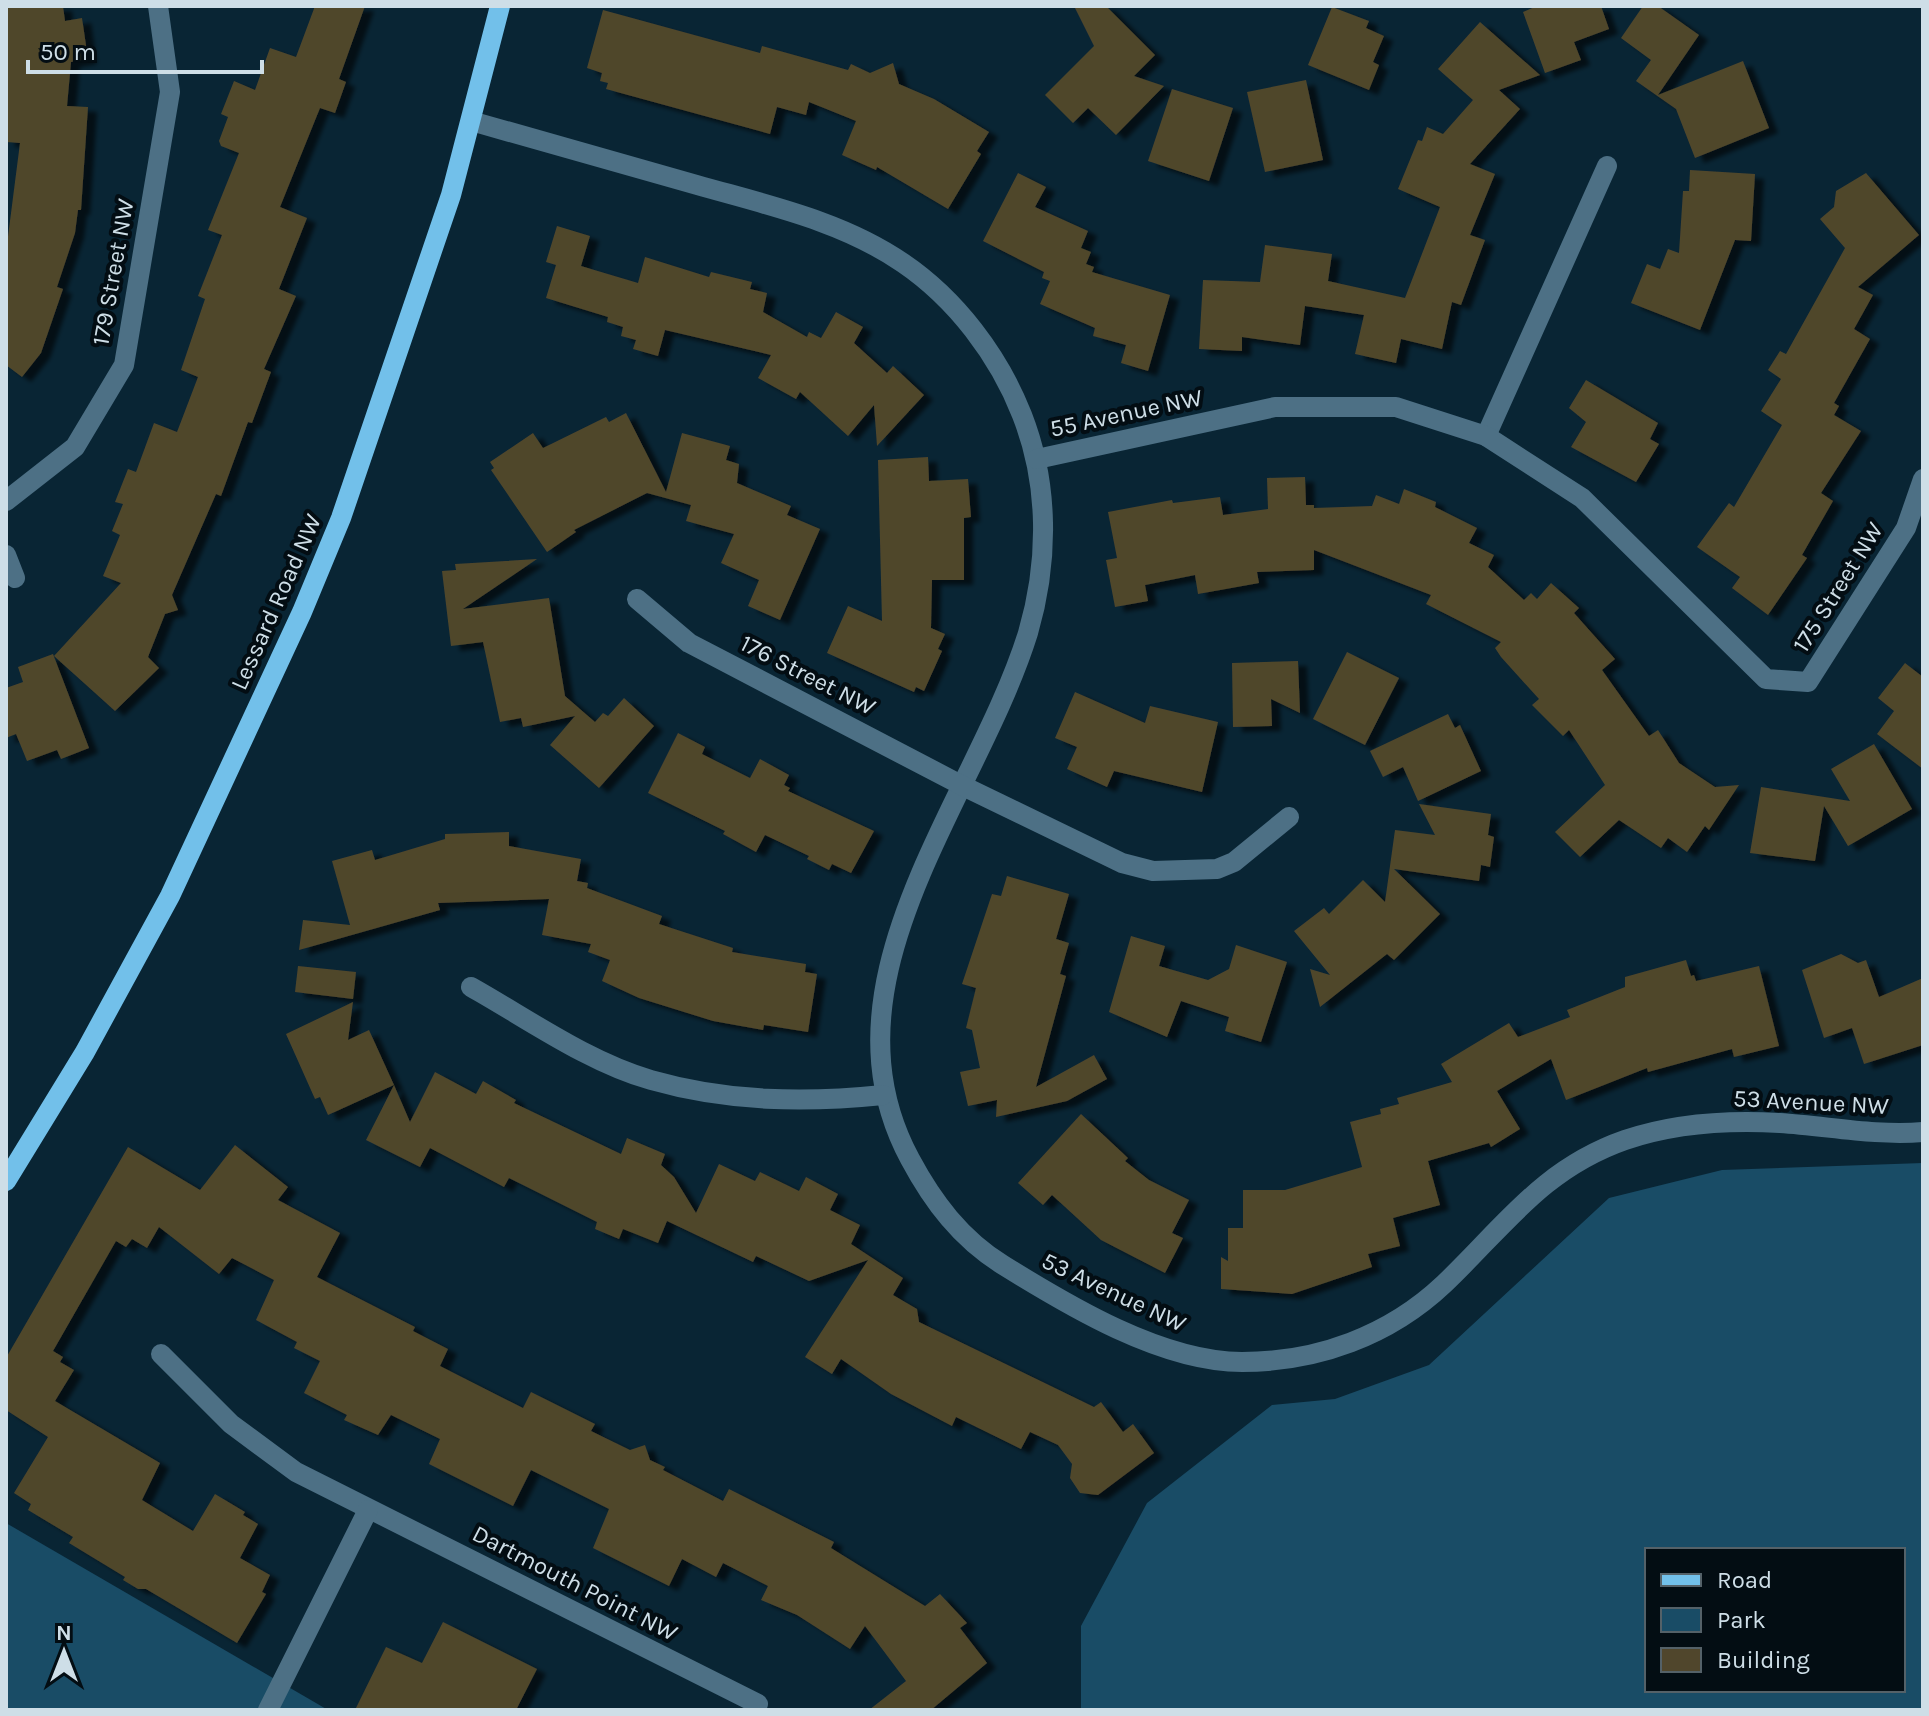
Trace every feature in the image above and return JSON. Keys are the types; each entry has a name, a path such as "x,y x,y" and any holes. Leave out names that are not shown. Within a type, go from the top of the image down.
{"main road":[{"name":"Lessard Road NW","path":"6,1181 85,1052 170,896 302,612 341,518 451,195 500,6"}],"street":[{"name":"179 Street NW","path":"6,501 75,447 124,365 170,92 158,6"},
{"name":"55 Avenue NW","path":"471,121 815,219 870,243 934,287 972,328 1015,397 1037,459 1275,407 1396,407 1486,436 1582,498 1766,679"},
{"path":"1486,436 1607,166"},
{"path":"471,987 608,1063 650,1080 746,1099 789,1101 883,1095 882,1013 893,943 1016,663 1035,602 1043,515 1037,459"},
{"name":"175 Street NW","path":"1766,679 1808,682 1906,528 1923,479"},
{"path":"6,555 15,578"},
{"name":"176 Street NW","path":"637,599 689,643 963,786 1122,863 1153,871 1193,872 1234,862 1289,817"},
{"name":"53 Avenue NW","path":"883,1095 895,1131 934,1201 951,1223 992,1259 1139,1338 1184,1354 1232,1362 1270,1361 1330,1351 1388,1326 1443,1285 1527,1197 1584,1158 1624,1141 1699,1124 1744,1122 1873,1133 1923,1132"},
{"name":"Dartmouth Point NW","path":"161,1354 231,1424 296,1472 758,1704"},
{"path":"268,1710 368,1510"}],"green space":[{"path":"1923,1163 1923,1710 1081,1710 1081,1626 1147,1503 1272,1405 1335,1399 1429,1365 1609,1198 1722,1170"},
{"path":"6,1523 328,1710 6,1710"}],"building":[{"path":"6,6 63,6 65,21 82,18 88,59 71,62 67,106 88,107 81,210 78,210 75,233 57,287 63,289 41,353 22,377 6,365 6,252 20,143 6,142"},
{"path":"315,6 365,6 339,79 346,82 335,113 320,108 280,207 307,218 279,289 296,296 264,369 271,372 252,423 248,422 221,496 216,494 172,595 178,610 165,614 148,657 159,668 115,711 54,656 121,583 103,576 120,535 112,531 123,504 115,502 128,469 136,472 154,423 177,432 198,377 181,370 205,299 198,296 222,235 208,230 239,153 221,146 219,141 228,117 221,114 234,81 255,90 270,48 296,57"},
{"path":"1074,6 1106,6 1155,55 1134,76 1164,86 1116,135 1088,108 1073,123 1045,95 1094,46"},
{"path":"1537,6 1601,6 1609,29 1574,42 1581,60 1545,73 1523,12"},
{"path":"1643,6 1658,6 1699,35 1658,95 1743,61 1769,128 1695,158 1676,109 1636,81 1651,60 1621,38"},
{"path":"1332,7 1369,21 1366,28 1384,36 1373,62 1379,65 1369,90 1308,65"},
{"path":"603,10 760,53 762,46 848,70 851,64 870,73 893,63 899,84 934,99 989,132 977,151 981,154 948,209 877,167 876,170 842,155 856,121 809,102 806,115 777,107 770,134 606,89 608,83 600,81 602,73 587,68"},
{"path":"1480,22 1540,75 1499,90 1520,109 1470,164 1495,174 1470,235 1485,240 1461,305 1452,302 1442,349 1401,339 1396,363 1355,354 1364,315 1305,306 1300,345 1242,337 1242,351 1199,349 1203,280 1260,282 1265,245 1332,254 1328,281 1405,298 1440,207 1398,189 1418,140 1422,141 1427,127 1443,134 1473,100 1438,69"},
{"path":"1306,80 1323,160 1265,172 1247,92"},
{"path":"1172,89 1233,108 1209,181 1148,161"},
{"path":"1690,170 1755,174 1751,241 1735,240 1700,330 1631,303 1647,264 1660,269 1668,249 1679,253 1683,191 1689,191"},
{"path":"1018,173 1046,187 1035,207 1088,231 1081,248 1091,252 1086,264 1094,267 1092,272 1170,295 1148,371 1121,363 1126,345 1093,336 1095,328 1040,304 1050,281 1042,278 1044,272 983,241"},
{"path":"1866,173 1919,235 1858,287 1873,295 1854,329 1870,339 1834,403 1839,406 1834,415 1861,431 1821,493 1833,501 1802,555 1807,558 1768,615 1732,588 1740,577 1697,547 1729,503 1734,507 1782,425 1761,411 1781,379 1768,370 1780,351 1786,354 1845,248 1820,219 1834,207 1836,191"},
{"path":"557,226 590,236 581,266 638,283 645,257 709,277 711,272 752,282 750,289 767,293 763,312 807,337 809,332 821,338 836,312 863,327 854,343 887,373 893,366 924,395 877,446 874,405 848,436 800,392 796,399 758,378 771,355 665,330 658,356 633,349 636,340 621,336 623,327 607,322 608,317 546,298 556,265 546,262"},
{"path":"1586,380 1658,423 1650,439 1659,444 1636,482 1571,447 1586,422 1569,408"},
{"path":"626,413 666,492 682,433 730,446 726,460 739,464 737,483 791,506 787,515 820,529 780,620 748,606 759,580 721,563 734,534 686,521 691,505 647,493 574,530 576,532 547,552 491,470 494,468 490,462 533,433 543,448 606,417 609,422"},
{"path":"928,457 929,481 968,479 971,517 964,518 964,580 932,580 931,628 945,634 938,649 942,651 924,691 916,687 914,692 827,653 848,606 882,621 878,460"},
{"path":"1305,477 1306,505 1314,505 1314,508 1372,506 1376,495 1399,504 1404,489 1436,502 1435,507 1477,528 1469,543 1494,555 1488,567 1524,600 1531,593 1537,599 1551,583 1579,608 1574,613 1615,659 1602,670 1649,736 1658,730 1679,763 1715,787 1739,785 1709,830 1705,826 1687,852 1668,838 1661,848 1619,820 1580,857 1555,832 1605,785 1569,730 1563,736 1532,705 1539,699 1495,648 1501,642 1426,604 1431,595 1314,550 1314,570 1257,572 1259,583 1198,594 1195,575 1145,585 1148,601 1115,607 1106,560 1117,558 1108,512 1172,500 1173,503 1220,497 1223,515 1268,509 1267,478"},
{"path":"537,559 463,609 549,598 565,696 595,722 603,713 608,716 624,698 654,726 599,788 550,745 575,716 523,727 521,718 500,722 483,642 451,646 442,571 456,570 455,564"},
{"path":"1347,652 1399,678 1365,745 1313,719"},
{"path":"53,654 89,748 61,759 57,750 27,761 16,734 6,738 6,688 23,682 18,667"},
{"path":"1298,661 1300,713 1271,699 1272,726 1233,727 1232,663"},
{"path":"1905,663 1923,677 1923,769 1877,734 1894,711 1878,698"},
{"path":"1075,692 1145,723 1150,706 1218,722 1202,792 1114,771 1107,787 1067,769 1077,747 1055,738"},
{"path":"1448,714 1455,728 1460,725 1481,771 1418,801 1403,767 1383,777 1370,751"},
{"path":"678,733 705,747 702,754 750,778 760,759 789,775 784,785 790,788 788,791 874,831 851,873 832,864 829,870 807,859 809,856 765,835 756,852 723,834 725,831 648,793"},
{"path":"1874,744 1912,809 1848,846 1824,806 1815,861 1750,853 1761,787 1850,801 1831,769"},
{"path":"1419,804 1491,814 1488,835 1494,837 1490,867 1481,865 1479,881 1394,869 1440,914 1394,960 1387,954 1320,1007 1310,969 1330,975 1294,931 1324,908 1329,914 1363,880 1385,902 1395,830 1435,835"},
{"path":"509,832 509,846 581,859 577,881 588,883 587,888 662,916 659,924 733,948 732,952 806,964 805,972 817,974 808,1032 764,1025 763,1030 713,1021 639,998 602,981 610,960 588,952 591,944 542,935 549,899 438,903 440,910 299,950 303,920 350,925 332,861 372,850 375,860 445,839 445,834"},
{"path":"1007,876 1069,894 1056,939 1069,943 1060,974 1066,976 1036,1087 1094,1055 1107,1079 1067,1101 996,1117 997,1100 968,1106 960,1072 980,1068 972,1030 966,1028 976,988 962,984 992,894 1001,896"},
{"path":"1131,936 1165,946 1159,966 1208,980 1229,969 1236,945 1287,962 1261,1042 1225,1031 1229,1017 1181,1001 1167,1037 1109,1012"},
{"path":"1841,954 1858,963 1866,960 1879,997 1923,978 1923,1045 1864,1064 1852,1028 1824,1038 1802,970"},
{"path":"1686,960 1696,981 1759,966 1779,1046 1734,1057 1732,1049 1648,1072 1647,1068 1566,1100 1551,1059 1497,1091 1520,1129 1491,1147 1489,1143 1428,1161 1440,1205 1393,1218 1400,1246 1368,1254 1372,1267 1292,1294 1221,1289 1221,1257 1228,1261 1228,1228 1243,1228 1243,1190 1285,1190 1362,1167 1350,1122 1381,1114 1380,1109 1399,1104 1397,1098 1452,1082 1441,1064 1509,1023 1518,1037 1570,1017 1567,1010 1625,987 1625,977"},
{"path":"298,966 356,972 353,999 295,992"},
{"path":"353,1002 348,1040 369,1030 394,1085 328,1115 320,1097 315,1099 286,1034"},
{"path":"435,1072 476,1094 483,1081 516,1100 514,1103 621,1154 627,1138 665,1154 661,1165 674,1177 696,1213 719,1164 755,1181 760,1172 799,1191 806,1177 838,1194 830,1210 860,1225 851,1244 903,1278 893,1295 917,1309 919,1322 1094,1407 1101,1402 1123,1432 1133,1424 1154,1453 1098,1495 1080,1493 1070,1478 1072,1464 1058,1445 1030,1432 1021,1449 956,1417 952,1426 891,1394 841,1359 832,1374 805,1357 868,1260 809,1281 756,1256 753,1262 667,1221 658,1243 623,1229 619,1239 595,1229 597,1222 509,1178 504,1187 430,1148 420,1167 366,1140 394,1085 410,1122"},
{"path":"1081,1114 1128,1158 1125,1161 1149,1180 1189,1200 1172,1233 1183,1238 1165,1273 1101,1240 1052,1195 1043,1205 1018,1183"},
{"path":"235,1145 288,1187 278,1200 340,1233 317,1277 415,1327 413,1331 448,1349 440,1366 523,1408 531,1392 595,1424 591,1431 630,1450 645,1445 650,1460 665,1467 663,1470 723,1501 729,1489 834,1542 831,1548 925,1606 940,1594 967,1623 960,1628 987,1663 931,1710 869,1710 906,1681 865,1626 850,1649 797,1615 761,1600 768,1586 723,1563 716,1577 682,1559 669,1586 593,1548 609,1509 531,1470 513,1506 429,1464 440,1439 391,1415 378,1435 344,1420 347,1415 304,1393 320,1361 294,1348 297,1342 256,1320 274,1280 232,1258 219,1274 159,1227 147,1248 132,1239 126,1247 116,1241 53,1351 63,1357 60,1362 74,1370 55,1401 160,1463 142,1500 193,1531 215,1494 245,1512 243,1515 258,1524 240,1558 270,1575 262,1592 266,1594 237,1643 146,1589 138,1589 123,1580 125,1577 69,1543 73,1537 28,1510 31,1504 14,1493 48,1437 6,1410 6,1358 128,1147 200,1190"},
{"path":"443,1622 537,1669 516,1710 355,1710 386,1647 422,1663"}]}
